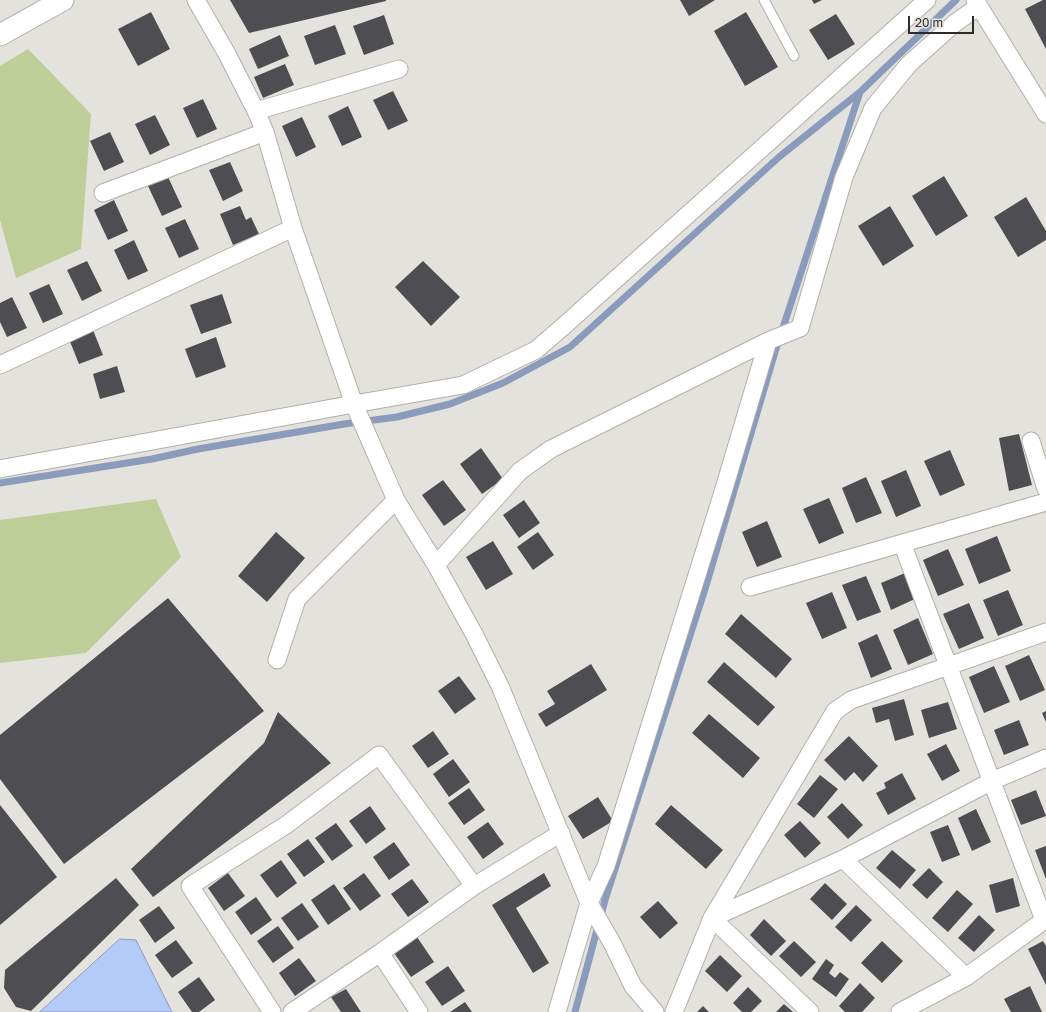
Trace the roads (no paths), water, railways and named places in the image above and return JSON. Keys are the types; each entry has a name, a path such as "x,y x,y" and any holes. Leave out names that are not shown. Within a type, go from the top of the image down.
{"street":[{"path":"0,35 63,0"},
{"path":"196,0 227,54 265,132 293,228 355,406 396,500 436,565 474,634 500,686 592,908 612,943 633,986 655,1012"},
{"path":"0,469 355,406 463,385 536,350 927,0"},
{"path":"436,565 520,471 551,449 771,340 800,328 844,177 873,108 909,64 977,2 1046,114"},
{"path":"256,111 399,69"},
{"path":"103,193 265,132"},
{"path":"0,365 293,228"},
{"path":"557,1012 606,866 771,340"},
{"path":"1032,441 1046,489"},
{"path":"277,660 297,599 396,500"},
{"path":"750,588 1046,502"},
{"path":"900,1012 966,977 1045,920 902,543"},
{"path":"674,1012 712,918 835,711 852,700 1046,632"},
{"path":"272,1012 190,886 286,825 379,755 474,886"},
{"path":"712,918 843,859 992,781 1046,758"},
{"path":"292,1012 380,953 474,886 561,833"},
{"path":"843,859 966,977"},
{"path":"712,918 810,1012"},
{"path":"380,953 419,1012"}],"lane":[{"path":"764,0 794,56"}],"water":[{"path":"120,939 136,940 172,1012 40,1012"}],"waterway":[{"path":"0,483 152,459 198,449 344,424 397,417 450,404 503,383 570,347 779,157 860,92 956,0"},
{"path":"575,1012 605,900 705,589 775,352 860,92"}]}
